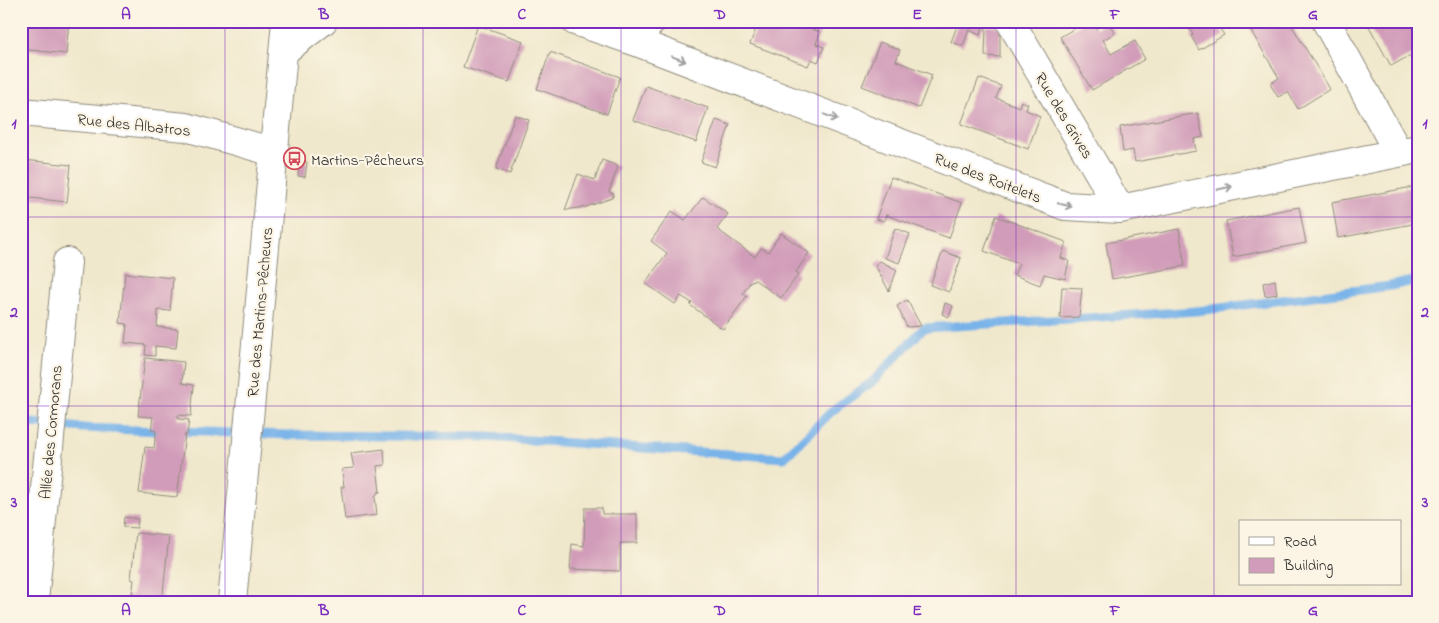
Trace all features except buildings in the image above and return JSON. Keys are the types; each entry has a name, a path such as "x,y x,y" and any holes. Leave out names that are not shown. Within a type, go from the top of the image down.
{"street":[{"name":"Rue des Martins-Pêcheurs","path":"232,602 286,21"},
{"path":"284,51 323,21"},
{"name":"Rue des Roitelets","path":"575,21 634,41 1065,206 1120,209 1408,151"},
{"path":"634,41 652,21"},
{"name":"Rue des Grives","path":"1010,21 1120,209"},
{"path":"1326,21 1408,151"},
{"name":"Rue des Albatros","path":"21,112 186,127 274,152"},
{"name":"Allée des Cormorans","path":"34,602 67,262"}],"waterway":[{"path":"178,431 289,435 487,437 784,458 833,410 872,382 924,328 1197,311 1390,286 1418,280"},
{"path":"21,422 83,428 162,431"}],"place":[{"name":"Martins-Pêcheurs","path":"295,159"}]}
